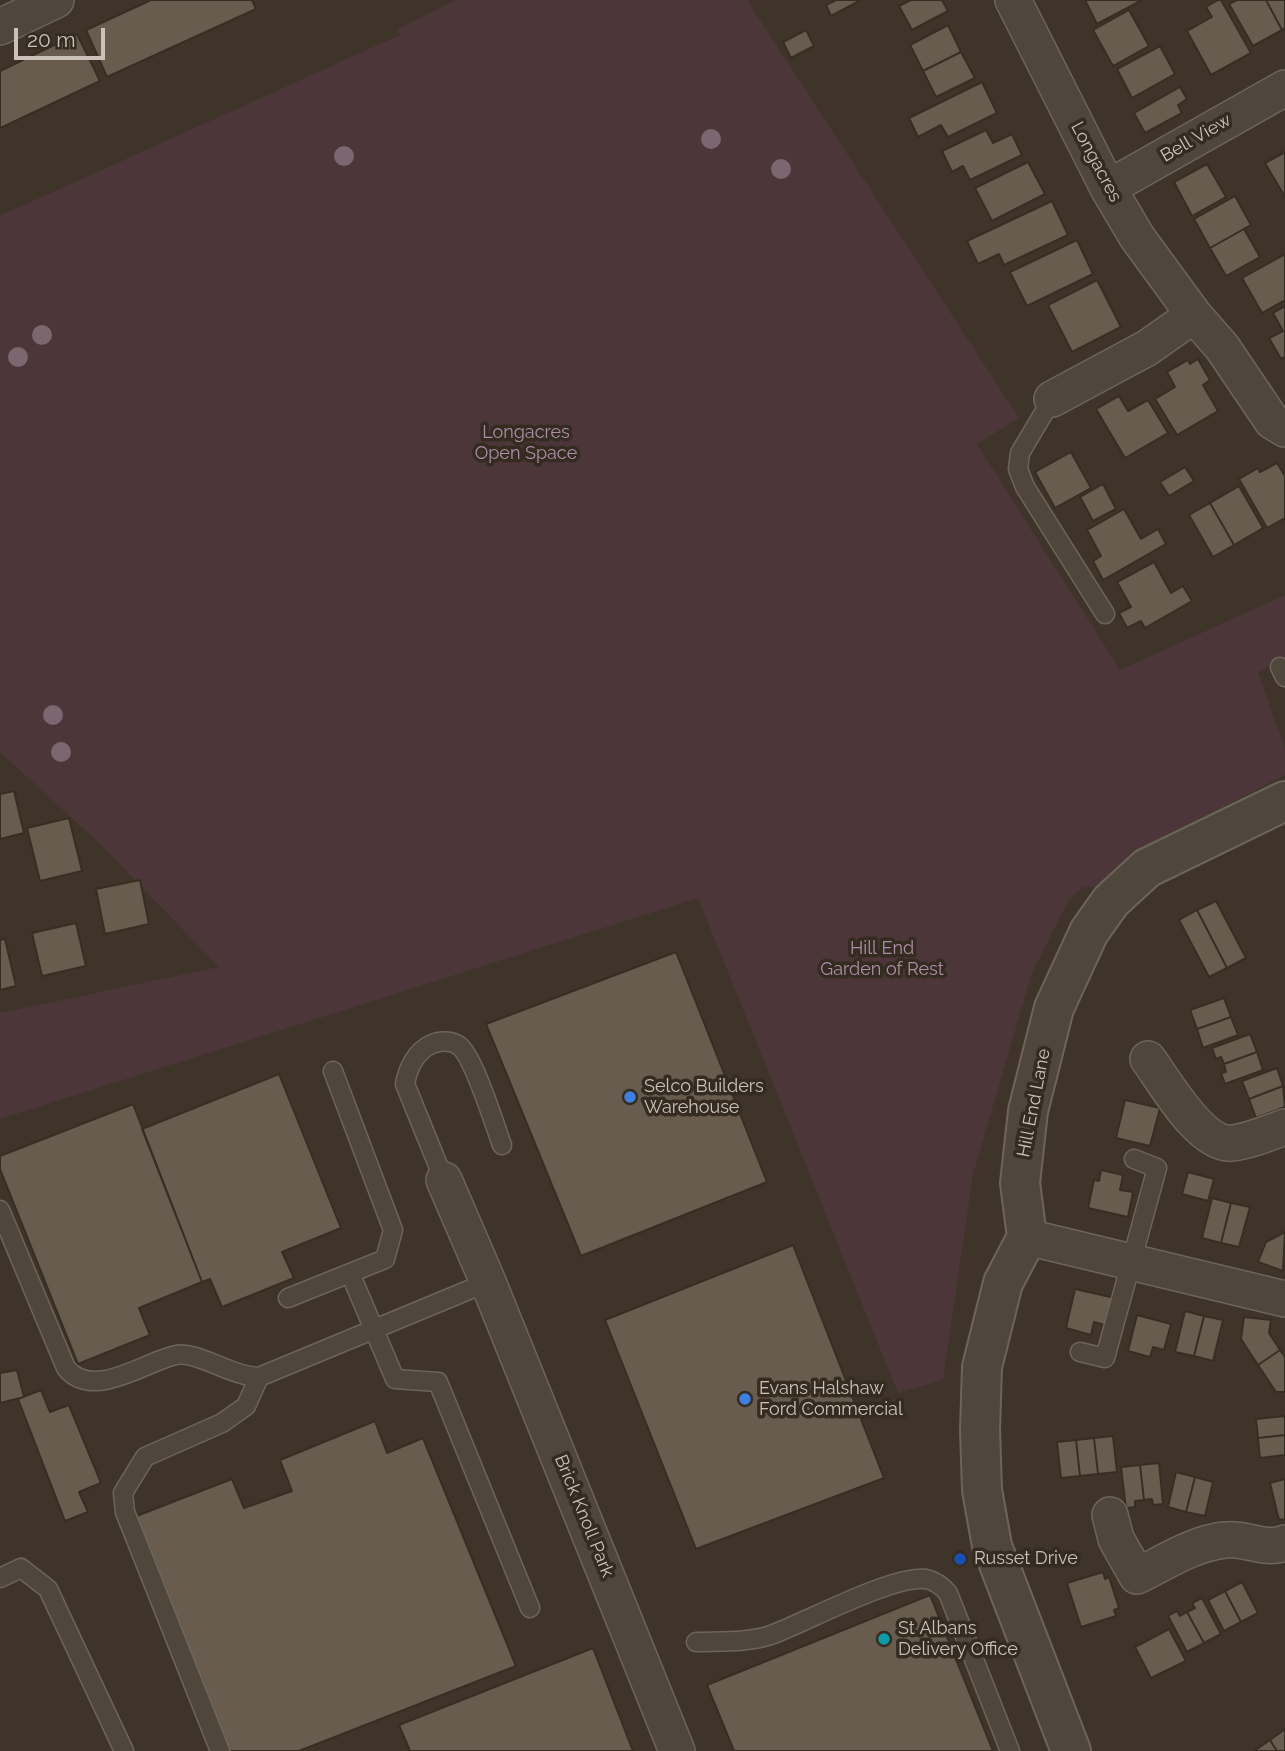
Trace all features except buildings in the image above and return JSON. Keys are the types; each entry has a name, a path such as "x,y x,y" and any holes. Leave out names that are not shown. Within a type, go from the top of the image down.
{"street":[{"path":"0,27 56,0"},
{"name":"Longacres","path":"1013,0 1108,188 1137,237 1194,315 1222,347 1272,421 1285,429"},
{"name":"Bell View","path":"1108,188 1285,88"},
{"path":"1052,399 1147,348 1194,315"},
{"name":"Hill End Lane","path":"1027,1237 1020,1183 1028,1111 1054,1008 1089,932 1111,901 1129,882 1147,869 1285,801"},
{"path":"1148,1059 1195,1123 1216,1140 1232,1144 1285,1127"},
{"name":"Brick Knoll Park","path":"444,1180 488,1282 677,1751"},
{"path":"1071,1751 992,1546 982,1490 982,1367 1003,1283 1027,1237 1285,1299"},
{"path":"1110,1515 1116,1539 1137,1589 1208,1542 1229,1539 1276,1546 1285,1543"}],"lane":[{"path":"1052,399 1020,453 1018,469 1025,487 1105,614"},
{"path":"444,1180 405,1084 407,1071 413,1060 428,1046 441,1041 458,1045 469,1057 502,1145"},
{"path":"288,1298 385,1259 393,1230 333,1071"},
{"path":"1080,1352 1105,1358 1132,1262 1157,1168 1134,1159"},
{"path":"0,1210 66,1368 70,1374 85,1381 108,1381 179,1354 195,1356 244,1376 259,1377 488,1282"},
{"path":"350,1273 395,1379 438,1382 530,1608"},
{"path":"220,1751 125,1512 123,1493 145,1457 222,1423 246,1406 259,1377"},
{"path":"0,1578 21,1567 48,1588 124,1751"},
{"path":"696,1642 738,1641 768,1636 891,1585 925,1579 941,1584 948,1593 1010,1751"}],"green space":[{"name":"Longacres Open Space","path":"456,0 747,0 1019,418 977,444 1120,670 1285,595 1285,658 1258,672 1285,749 1285,775 1142,851 1101,887 1084,887 1070,898 1032,973 973,1174 943,1380 898,1393 698,898 0,1119 0,1013 219,967 98,842 0,752 0,216 400,35 397,29"}],"place":[{"name":"Selco Builders Warehouse","path":"630,1097"},
{"name":"Evans Halshaw Ford Commercial","path":"745,1399"},
{"name":"Russet Drive","path":"960,1559"},
{"name":"St Albans Delivery Office","path":"884,1639"}],"park label":[{"name":"Hill End Garden of Rest","path":"882,960"}]}
